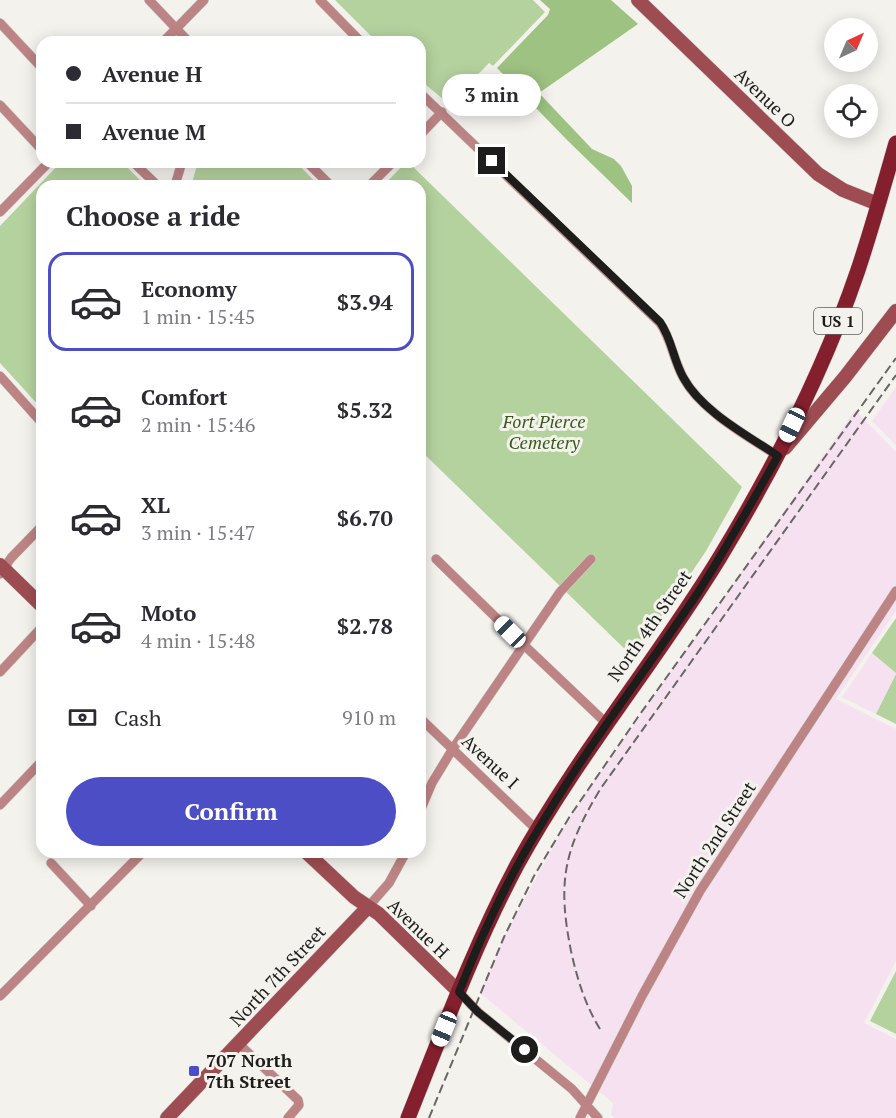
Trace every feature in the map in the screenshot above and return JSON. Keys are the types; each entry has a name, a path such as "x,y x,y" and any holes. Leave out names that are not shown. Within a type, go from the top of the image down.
{"main road":[{"name":"North 4th Street","path":"408,1118 489,923 537,830 606,723 697,594 778,456 817,372 858,270 896,143"}],"street":[{"path":"149,0 183,36"},
{"path":"169,36 204,0"},
{"path":"321,0 355,36"},
{"name":"Avenue O","path":"638,0 818,174 843,190 878,204"},
{"path":"0,23 36,62"},
{"path":"426,98 660,322 669,335 678,368 693,393 735,427 778,456 845,377 896,311"},
{"path":"0,105 36,144"},
{"path":"426,129 442,112"},
{"path":"0,212 43,168"},
{"path":"139,168 152,180"},
{"path":"313,168 325,180"},
{"path":"375,180 387,168"},
{"path":"817,372 828,381 833,382 845,377"},
{"path":"0,376 36,416"},
{"path":"36,532 1,570 36,601"},
{"path":"436,559 606,723"},
{"path":"426,797 452,750 560,592 591,559"},
{"name":"North 2nd Street","path":"580,1118 642,996 700,891 896,591"},
{"path":"0,672 36,633"},
{"name":"Avenue I","path":"426,724 537,830"},
{"path":"0,805 36,767"},
{"path":"0,996 137,858"},
{"name":"Avenue H","path":"312,858 354,897 379,914 478,1012 572,1089 598,1118"},
{"name":"North 7th Street","path":"167,1118 389,884 403,858"},
{"path":"51,863 91,906"},
{"path":"239,1044 298,1100 299,1105 288,1118"}],"shaded area":[{"path":"896,387 896,445 872,421"},
{"path":"855,410 896,452 896,611 836,699 896,729 896,961 864,1023 896,1039 896,1118 614,1118 611,1115 613,1103 480,993 504,937 570,816"},
{"path":"872,653 896,673 876,714 842,697"}],"green space":[{"path":"335,0 533,0 545,12 493,66 489,63 449,104 426,85 426,36 371,36"},
{"path":"540,0 611,0 638,24 539,93 592,149 614,159 621,166 632,186 632,203 497,68 548,15 550,9"},
{"path":"55,168 128,168 140,180 44,180"},
{"path":"196,168 302,168 313,180 193,180"},
{"name":"Fort Pierce Cemetery","path":"400,168 414,168 742,487 706,551 634,658 426,456 426,180 389,180"},
{"path":"36,188 36,402 0,363 0,226"},
{"path":"896,618 896,673 872,653"},
{"path":"896,674 896,724 876,714"},
{"path":"896,971 896,1034 870,1021"}],"railway":[{"path":"429,1118 504,937 534,876 570,816 638,717 896,358"},
{"path":"600,1029 579,981 567,926 565,905 567,866 579,829 601,788 896,375"}],"place":[{"name":"707 North 7th Street","path":"194,1071"}],"route":[{"path":"492,161 660,322 669,335 674,357 693,393 735,427 778,456 697,594 606,723 537,830 516,867 477,949 459,992 478,1012 525,1050"}]}
